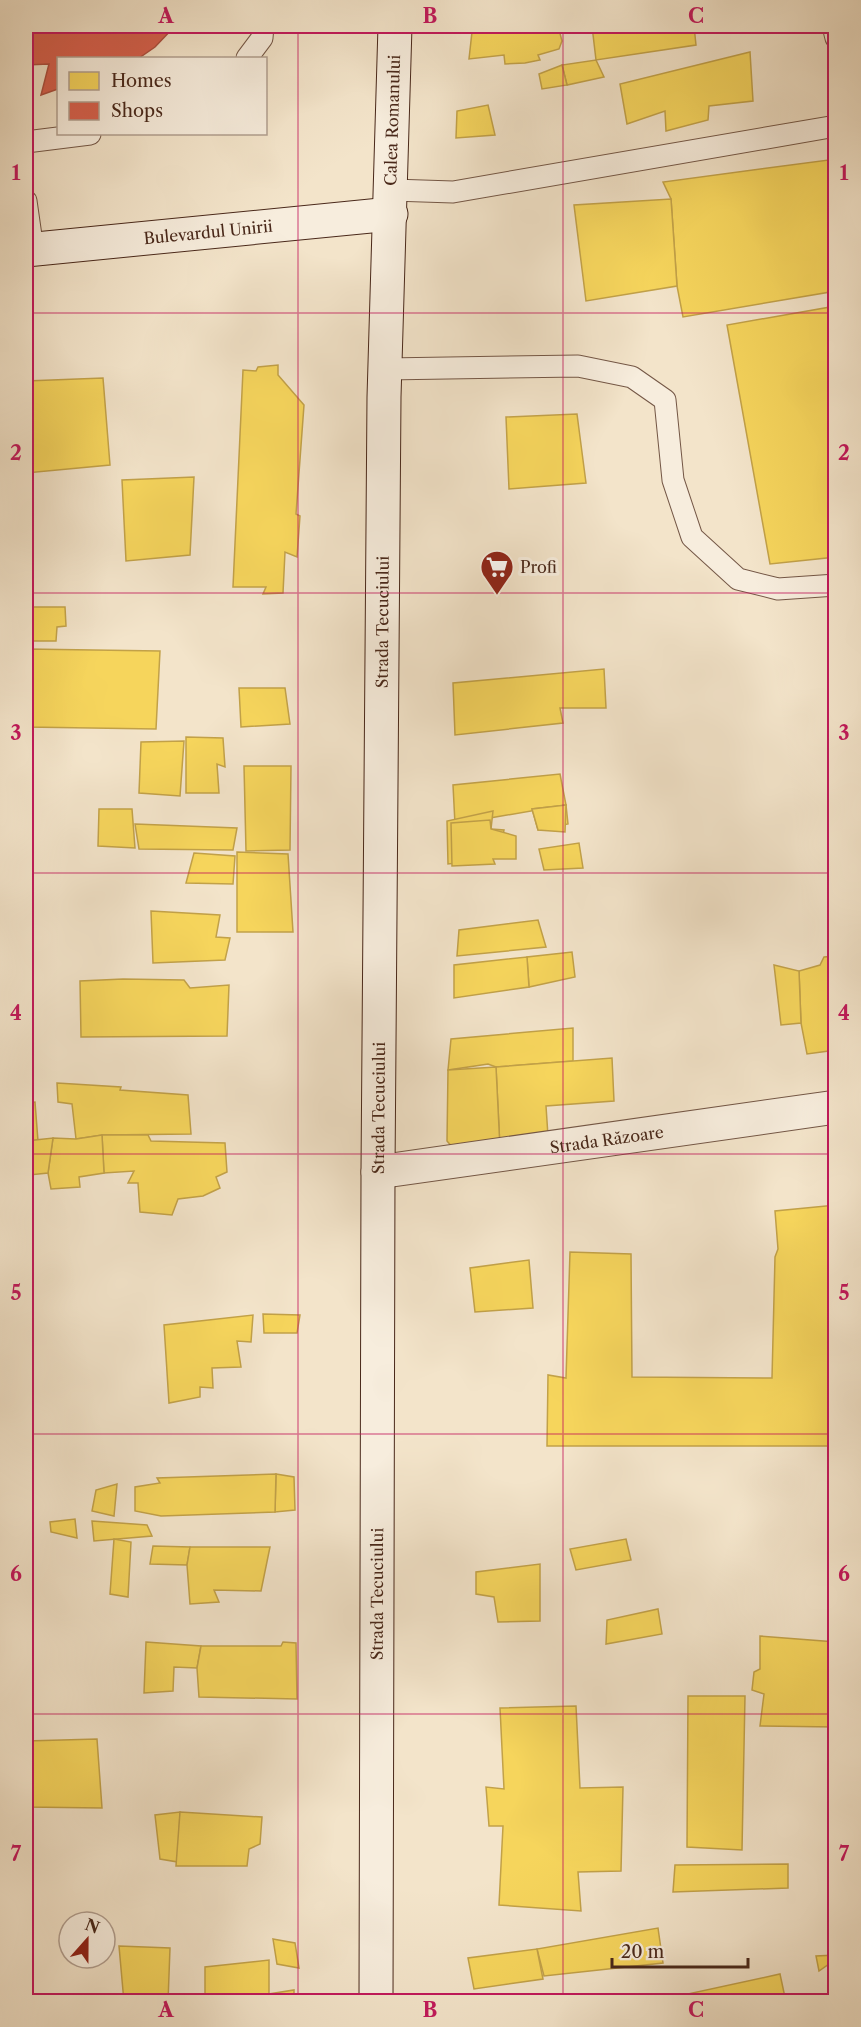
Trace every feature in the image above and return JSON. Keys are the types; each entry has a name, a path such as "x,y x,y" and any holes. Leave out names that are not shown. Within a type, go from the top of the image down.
{"main road":[{"name":"Calea Romanului","path":"392,202 395,26"},
{"name":"Bulevardul Unirii","path":"29,250 392,202"},
{"name":"Strada Tecuciului","path":"376,2001 378,1172 386,369 392,202"},
{"name":"Strada Răzoare","path":"378,1172 836,1107"}],"lane":[{"path":"248,57 262,38 263,26"},
{"path":"833,26 836,38"},
{"path":"392,202 836,126"},
{"path":"26,142 82,135"},
{"path":"26,201 29,250"},
{"path":"386,369 578,366 632,377 664,400 673,480 692,537 738,579 778,589 836,585"}],"building: Homes":[{"path":"470,26 517,26 472,32"},
{"path":"517,26 558,26 562,41 559,49 538,55 540,60 525,63 505,64 504,55 469,59 472,32"},
{"path":"592,26 694,26 696,45 596,60"},
{"path":"750,52 753,101 709,106 708,120 666,131 665,111 627,124 620,84"},
{"path":"596,60 604,77 567,85 562,65"},
{"path":"562,65 567,85 542,89 539,74"},
{"path":"488,105 495,135 456,138 457,111"},
{"path":"836,159 836,291 683,317 677,286 671,199 663,182"},
{"path":"671,199 677,286 586,301 574,205"},
{"path":"836,306 836,557 770,564 727,325"},
{"path":"278,365 278,375 304,405 296,514 300,516 297,557 285,552 283,593 263,594 266,587 233,587 243,370 256,371 258,367"},
{"path":"103,378 110,465 26,473 26,381"},
{"path":"577,414 586,483 509,489 506,417"},
{"path":"194,477 190,555 126,561 122,480"},
{"path":"26,607 65,607 66,626 57,627 56,641 26,641"},
{"path":"26,649 160,651 156,729 26,727"},
{"path":"604,669 606,708 560,708 563,723 455,735 453,683"},
{"path":"239,688 285,688 290,724 241,727"},
{"path":"186,737 223,738 225,767 217,764 219,793 186,793"},
{"path":"184,741 180,796 139,793 141,742"},
{"path":"244,766 291,766 290,850 246,851"},
{"path":"560,774 566,805 455,824 453,785"},
{"path":"566,805 568,824 538,830 532,809"},
{"path":"566,805 565,832 538,830 532,809"},
{"path":"99,809 132,809 135,848 98,846"},
{"path":"493,811 491,829 504,830 500,852 493,859 448,864 447,821"},
{"path":"490,820 491,829 516,836 516,859 493,859 495,864 452,866 451,823"},
{"path":"135,824 237,828 233,850 139,849"},
{"path":"579,843 583,868 544,870 539,849"},
{"path":"237,852 288,854 293,932 237,932"},
{"path":"194,853 235,856 233,884 186,883"},
{"path":"151,911 220,915 216,937 230,938 225,960 153,963"},
{"path":"538,920 546,947 457,956 459,930"},
{"path":"572,952 575,977 529,987 527,957"},
{"path":"836,956 836,1050 807,1054 801,1023 799,971 820,965 824,957"},
{"path":"527,957 529,987 454,998 454,965"},
{"path":"774,965 799,971 801,1023 781,1025"},
{"path":"184,980 190,988 229,985 227,1036 81,1037 80,981"},
{"path":"573,1028 573,1061 496,1067 488,1064 448,1070 451,1039"},
{"path":"612,1058 614,1101 546,1106 548,1136 500,1148 496,1067"},
{"path":"496,1067 500,1148 453,1148 447,1141 448,1070"},
{"path":"57,1083 121,1087 120,1090 188,1095 191,1134 102,1135 76,1139 72,1104 58,1102"},
{"path":"35,1102 38,1141 26,1141 26,1103"},
{"path":"102,1135 148,1135 151,1141 225,1143 227,1172 216,1177 220,1188 203,1196 178,1199 172,1215 140,1212 138,1183 128,1183 134,1171 104,1173"},
{"path":"102,1135 104,1173 79,1177 80,1187 51,1189 48,1173 53,1138 76,1139"},
{"path":"53,1138 48,1173 29,1175 26,1141"},
{"path":"836,1205 836,1446 547,1446 548,1375 566,1378 570,1252 631,1254 632,1377 772,1378 775,1257 778,1249 775,1211"},
{"path":"529,1260 533,1308 475,1312 470,1268"},
{"path":"263,1314 300,1315 297,1333 264,1333"},
{"path":"253,1315 251,1342 237,1341 241,1367 212,1368 213,1388 200,1387 200,1397 169,1403 164,1325"},
{"path":"276,1474 294,1477 295,1510 275,1512"},
{"path":"276,1474 275,1512 161,1516 135,1511 135,1487 160,1483 157,1478"},
{"path":"117,1484 114,1516 92,1511 96,1490"},
{"path":"75,1519 77,1538 51,1532 50,1522"},
{"path":"92,1521 147,1525 152,1536 94,1541"},
{"path":"114,1539 131,1542 128,1597 110,1594"},
{"path":"626,1539 631,1560 576,1570 570,1549"},
{"path":"153,1546 190,1547 187,1565 150,1564"},
{"path":"190,1547 270,1547 261,1591 214,1590 219,1602 190,1604 187,1565"},
{"path":"540,1564 540,1621 498,1622 494,1597 476,1594 476,1572"},
{"path":"658,1609 662,1634 606,1644 607,1620"},
{"path":"760,1636 836,1642 836,1727 760,1726 764,1694 752,1690 754,1672 760,1669"},
{"path":"146,1642 201,1646 197,1668 174,1667 173,1691 144,1693"},
{"path":"283,1642 296,1643 297,1699 199,1697 197,1668 201,1646 281,1646"},
{"path":"688,1696 745,1696 742,1850 687,1847"},
{"path":"576,1706 580,1788 623,1787 621,1871 578,1872 581,1911 499,1905 503,1826 489,1826 486,1787 504,1789 500,1708"},
{"path":"97,1739 102,1808 26,1807 26,1741"},
{"path":"180,1812 178,1862 160,1859 155,1815"},
{"path":"180,1812 262,1817 260,1844 249,1849 247,1866 176,1866"},
{"path":"788,1864 788,1888 673,1892 675,1865"},
{"path":"658,1928 663,1963 544,1976 537,1949"},
{"path":"273,1939 295,1943 299,1968 277,1964"},
{"path":"119,1946 170,1948 168,2002 124,2002"},
{"path":"537,1949 543,1979 474,1989 468,1958"},
{"path":"836,1955 836,1974 832,1962 819,1971 816,1956"},
{"path":"269,1960 269,2002 198,2002 197,1997 205,2000 205,1967"},
{"path":"780,1974 786,2002 684,2002 683,1995"},
{"path":"294,1990 294,2002 269,2002 269,1994"}],"building: Shops":[{"path":"26,26 175,26 155,47 140,57 57,57 57,89 41,95 49,64 26,65"}],"place":[{"name":"Profi","path":"497,596"}]}
